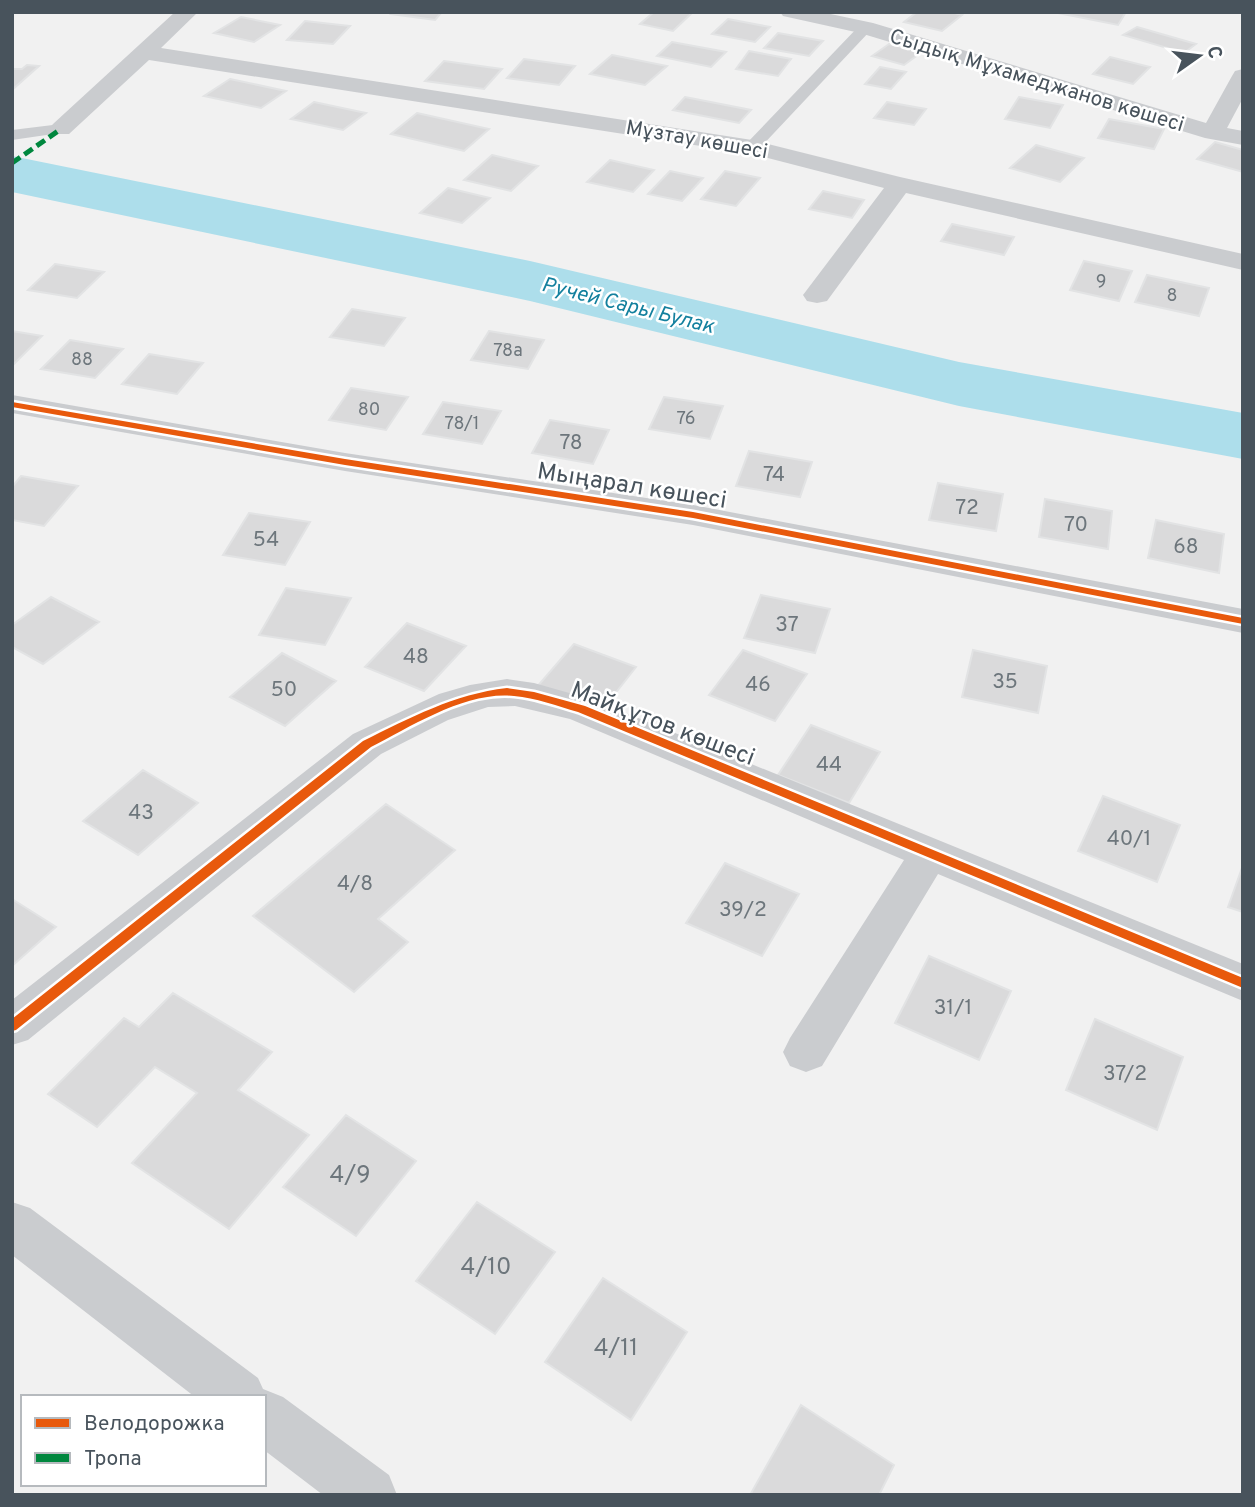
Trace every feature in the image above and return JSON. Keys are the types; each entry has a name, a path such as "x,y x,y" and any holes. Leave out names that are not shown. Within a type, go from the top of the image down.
{"street":[{"path":"61,129 188,12"},
{"name":"Сыдық Мұхамеджанов көшесі","path":"790,12 871,20 1213,133 1243,138"},
{"name":"Мұзтау көшесі","path":"144,52 752,148 1243,262"},
{"path":"1213,133 1243,76"},
{"path":"817,295 900,184"},
{"name":"Мыңарал көшесі","path":"12,404 345,462 693,516 1243,621"},
{"name":"Майқұтов көшесі","path":"12,1026 367,744 433,710 467,699 509,692 580,709 1243,983"},
{"path":"806,1052 930,853"},
{"path":"12,1225 236,1395"},
{"path":"266,1418 369,1495"}],"lane":[{"path":"752,148 871,20"},
{"path":"12,135 61,129"}],"building":[{"path":"442,12 435,20 391,14"},
{"path":"654,12 693,12 673,31 640,24"},
{"path":"917,12 951,12 962,15 942,31 904,22"},
{"path":"1053,12 1126,12 1118,25"},
{"path":"241,17 280,25 254,42 214,33"},
{"path":"728,19 770,27 755,42 712,34"},
{"path":"305,21 350,26 333,44 287,40"},
{"path":"1137,27 1196,44 1184,53 1123,35"},
{"path":"778,33 823,41 809,56 764,48"},
{"path":"672,42 726,52 711,67 657,56"},
{"path":"889,44 922,52 904,65 872,56"},
{"path":"749,51 791,59 778,76 736,69"},
{"path":"612,55 667,66 645,85 590,74"},
{"path":"1110,57 1150,67 1133,84 1093,74"},
{"path":"524,59 575,66 559,85 507,78"},
{"path":"444,61 502,69 484,89 425,81"},
{"path":"27,65 39,66 12,90 12,69 22,69"},
{"path":"880,67 906,72 891,89 865,84"},
{"path":"230,79 286,91 261,108 204,96"},
{"path":"685,97 751,110 739,123 673,110"},
{"path":"1019,97 1063,105 1050,128 1005,119"},
{"path":"314,102 366,113 343,130 291,119"},
{"path":"887,102 926,109 914,125 874,118"},
{"path":"417,113 489,129 464,151 391,134"},
{"path":"1109,119 1164,129 1154,149 1098,138"},
{"path":"1215,142 1243,150 1243,172 1197,159"},
{"path":"1036,145 1084,158 1060,182 1010,168"},
{"path":"492,155 538,166 511,191 464,180"},
{"path":"610,160 654,170 633,192 587,182"},
{"path":"670,171 703,178 682,201 648,194"},
{"path":"725,171 760,178 736,206 701,199"},
{"path":"448,188 490,198 462,223 420,213"},
{"path":"823,191 864,200 852,218 809,209"},
{"path":"952,224 1014,237 1004,255 941,241"},
{"path":"1084,261 1132,271 1119,301 1070,290"},
{"path":"55,264 104,272 77,298 28,290"},
{"path":"1147,275 1209,288 1199,316 1135,302"},
{"path":"352,309 405,318 384,346 330,337"},
{"path":"12,331 42,336 13,365 12,365"},
{"path":"489,331 544,340 528,369 471,360"},
{"path":"70,340 123,349 95,378 41,369"},
{"path":"149,354 203,363 177,394 122,384"},
{"path":"351,388 408,397 386,430 329,420"},
{"path":"664,397 723,406 710,439 649,429"},
{"path":"443,402 501,411 482,444 423,434"},
{"path":"550,420 609,430 593,464 532,453"},
{"path":"749,451 812,462 800,497 736,486"},
{"path":"21,476 78,486 44,526 12,520 12,487"},
{"path":"938,483 1003,494 996,531 929,520"},
{"path":"1045,499 1112,511 1108,549 1039,537"},
{"path":"249,513 310,522 285,565 223,555"},
{"path":"1156,520 1224,534 1219,573 1148,558"},
{"path":"286,588 351,598 325,645 259,635"},
{"path":"761,595 830,609 815,653 744,638"},
{"path":"51,597 99,622 43,664 12,647 12,625"},
{"path":"407,623 466,646 424,691 365,667"},
{"path":"574,644 636,667 599,714 535,689"},
{"path":"743,650 807,674 775,721 709,695"},
{"path":"973,650 1047,666 1038,713 962,697"},
{"path":"282,653 336,681 285,726 230,697"},
{"path":"811,725 880,752 849,803 778,775"},
{"path":"143,770 198,803 138,855 83,821"},
{"path":"1103,796 1180,825 1157,882 1078,851"},
{"path":"386,804 455,850 378,919 408,942 354,992 253,916"},
{"path":"725,863 799,894 762,956 686,923"},
{"path":"1243,865 1243,912 1228,907"},
{"path":"12,899 56,927 12,966"},
{"path":"929,956 1011,991 979,1060 895,1023"},
{"path":"173,993 272,1052 238,1090 309,1135 229,1229 132,1163 197,1093 155,1067 97,1127 48,1094 124,1018 139,1027"},
{"path":"1095,1019 1183,1057 1157,1130 1066,1090"},
{"path":"346,1115 416,1161 356,1236 283,1187"},
{"path":"477,1202 555,1252 495,1334 416,1281"},
{"path":"603,1278 687,1332 631,1420 545,1362"},
{"path":"801,1405 894,1465 879,1495 750,1495"}],"waterway":[{"name":"Ручей Сары Булак","path":"12,174 530,281 959,384 1243,436"}],"marked path":[{"path":"12,163 61,129"}],"cycle path":[{"path":"12,404 345,462 693,515 1243,621"},
{"path":"12,1026 367,744 417,718 452,704 507,692 534,696 581,709 1243,983"}]}
